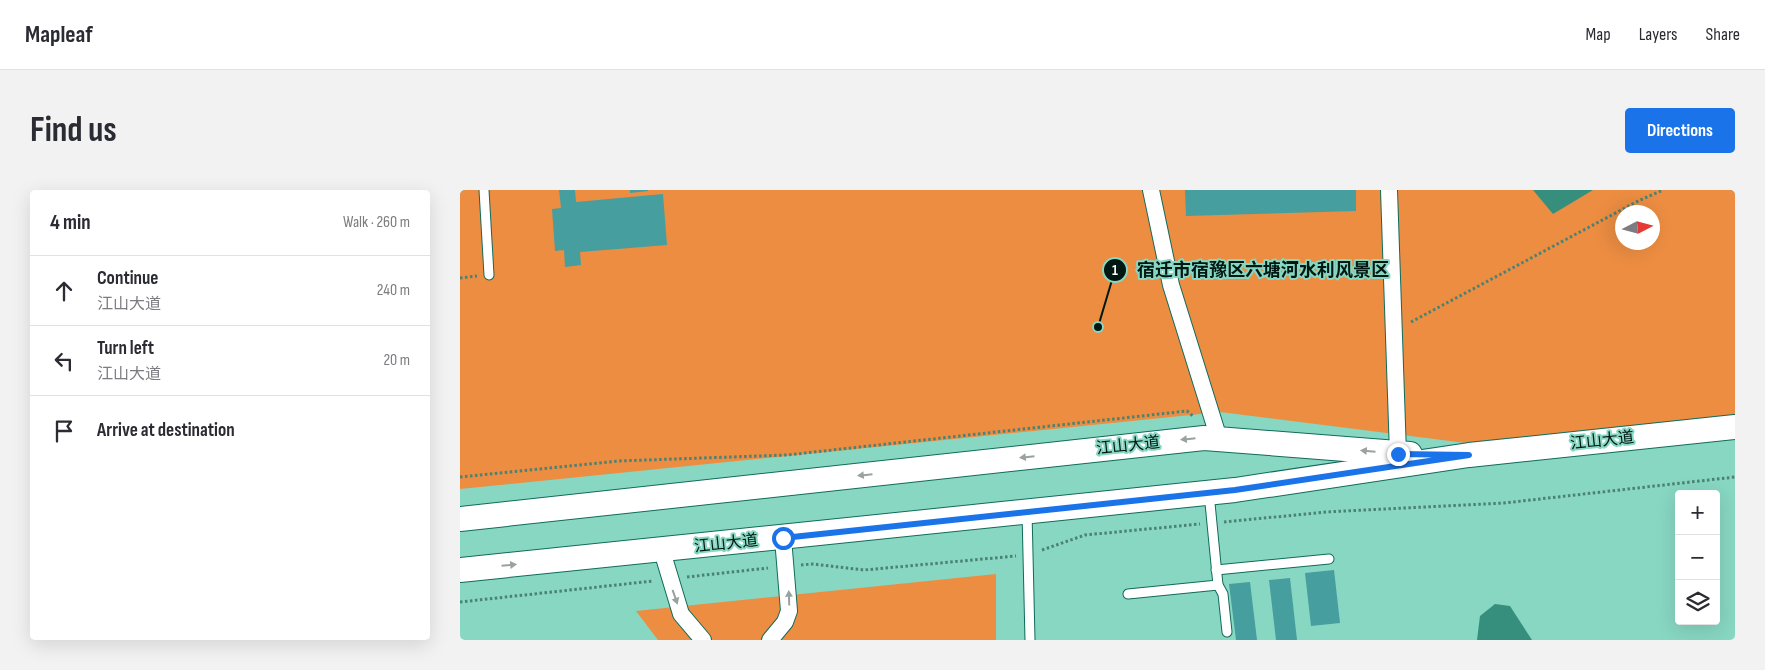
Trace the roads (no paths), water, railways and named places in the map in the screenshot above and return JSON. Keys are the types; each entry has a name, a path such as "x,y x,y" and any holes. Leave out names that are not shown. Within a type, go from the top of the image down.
{"main road":[{"name":"江山大道","path":"460,570 662,551 1208,493 1469,455 1735,427"},
{"name":"江山大道","path":"460,520 1204,438 1398,454 1469,455"}],"street":[{"path":"1150,190 1172,285 1219,439"},
{"path":"1389,190 1398,454"},
{"path":"770,640 785,622 789,611 783,538"},
{"path":"662,551 681,614 703,640"}],"lane":[{"path":"484,190 489,275"},
{"path":"1208,493 1218,585 1223,594 1227,632"},
{"path":"1027,512 1030,640"},
{"path":"1216,570 1329,559"},
{"path":"1128,594 1218,585"}],"water":[{"path":"1533,190 1593,190 1553,214"},
{"path":"1495,604 1510,606 1532,640 1477,640 1480,616"}],"place":[{"name":"宿迁市宿豫区六塘河水利风景区","path":"1098,327"}]}
